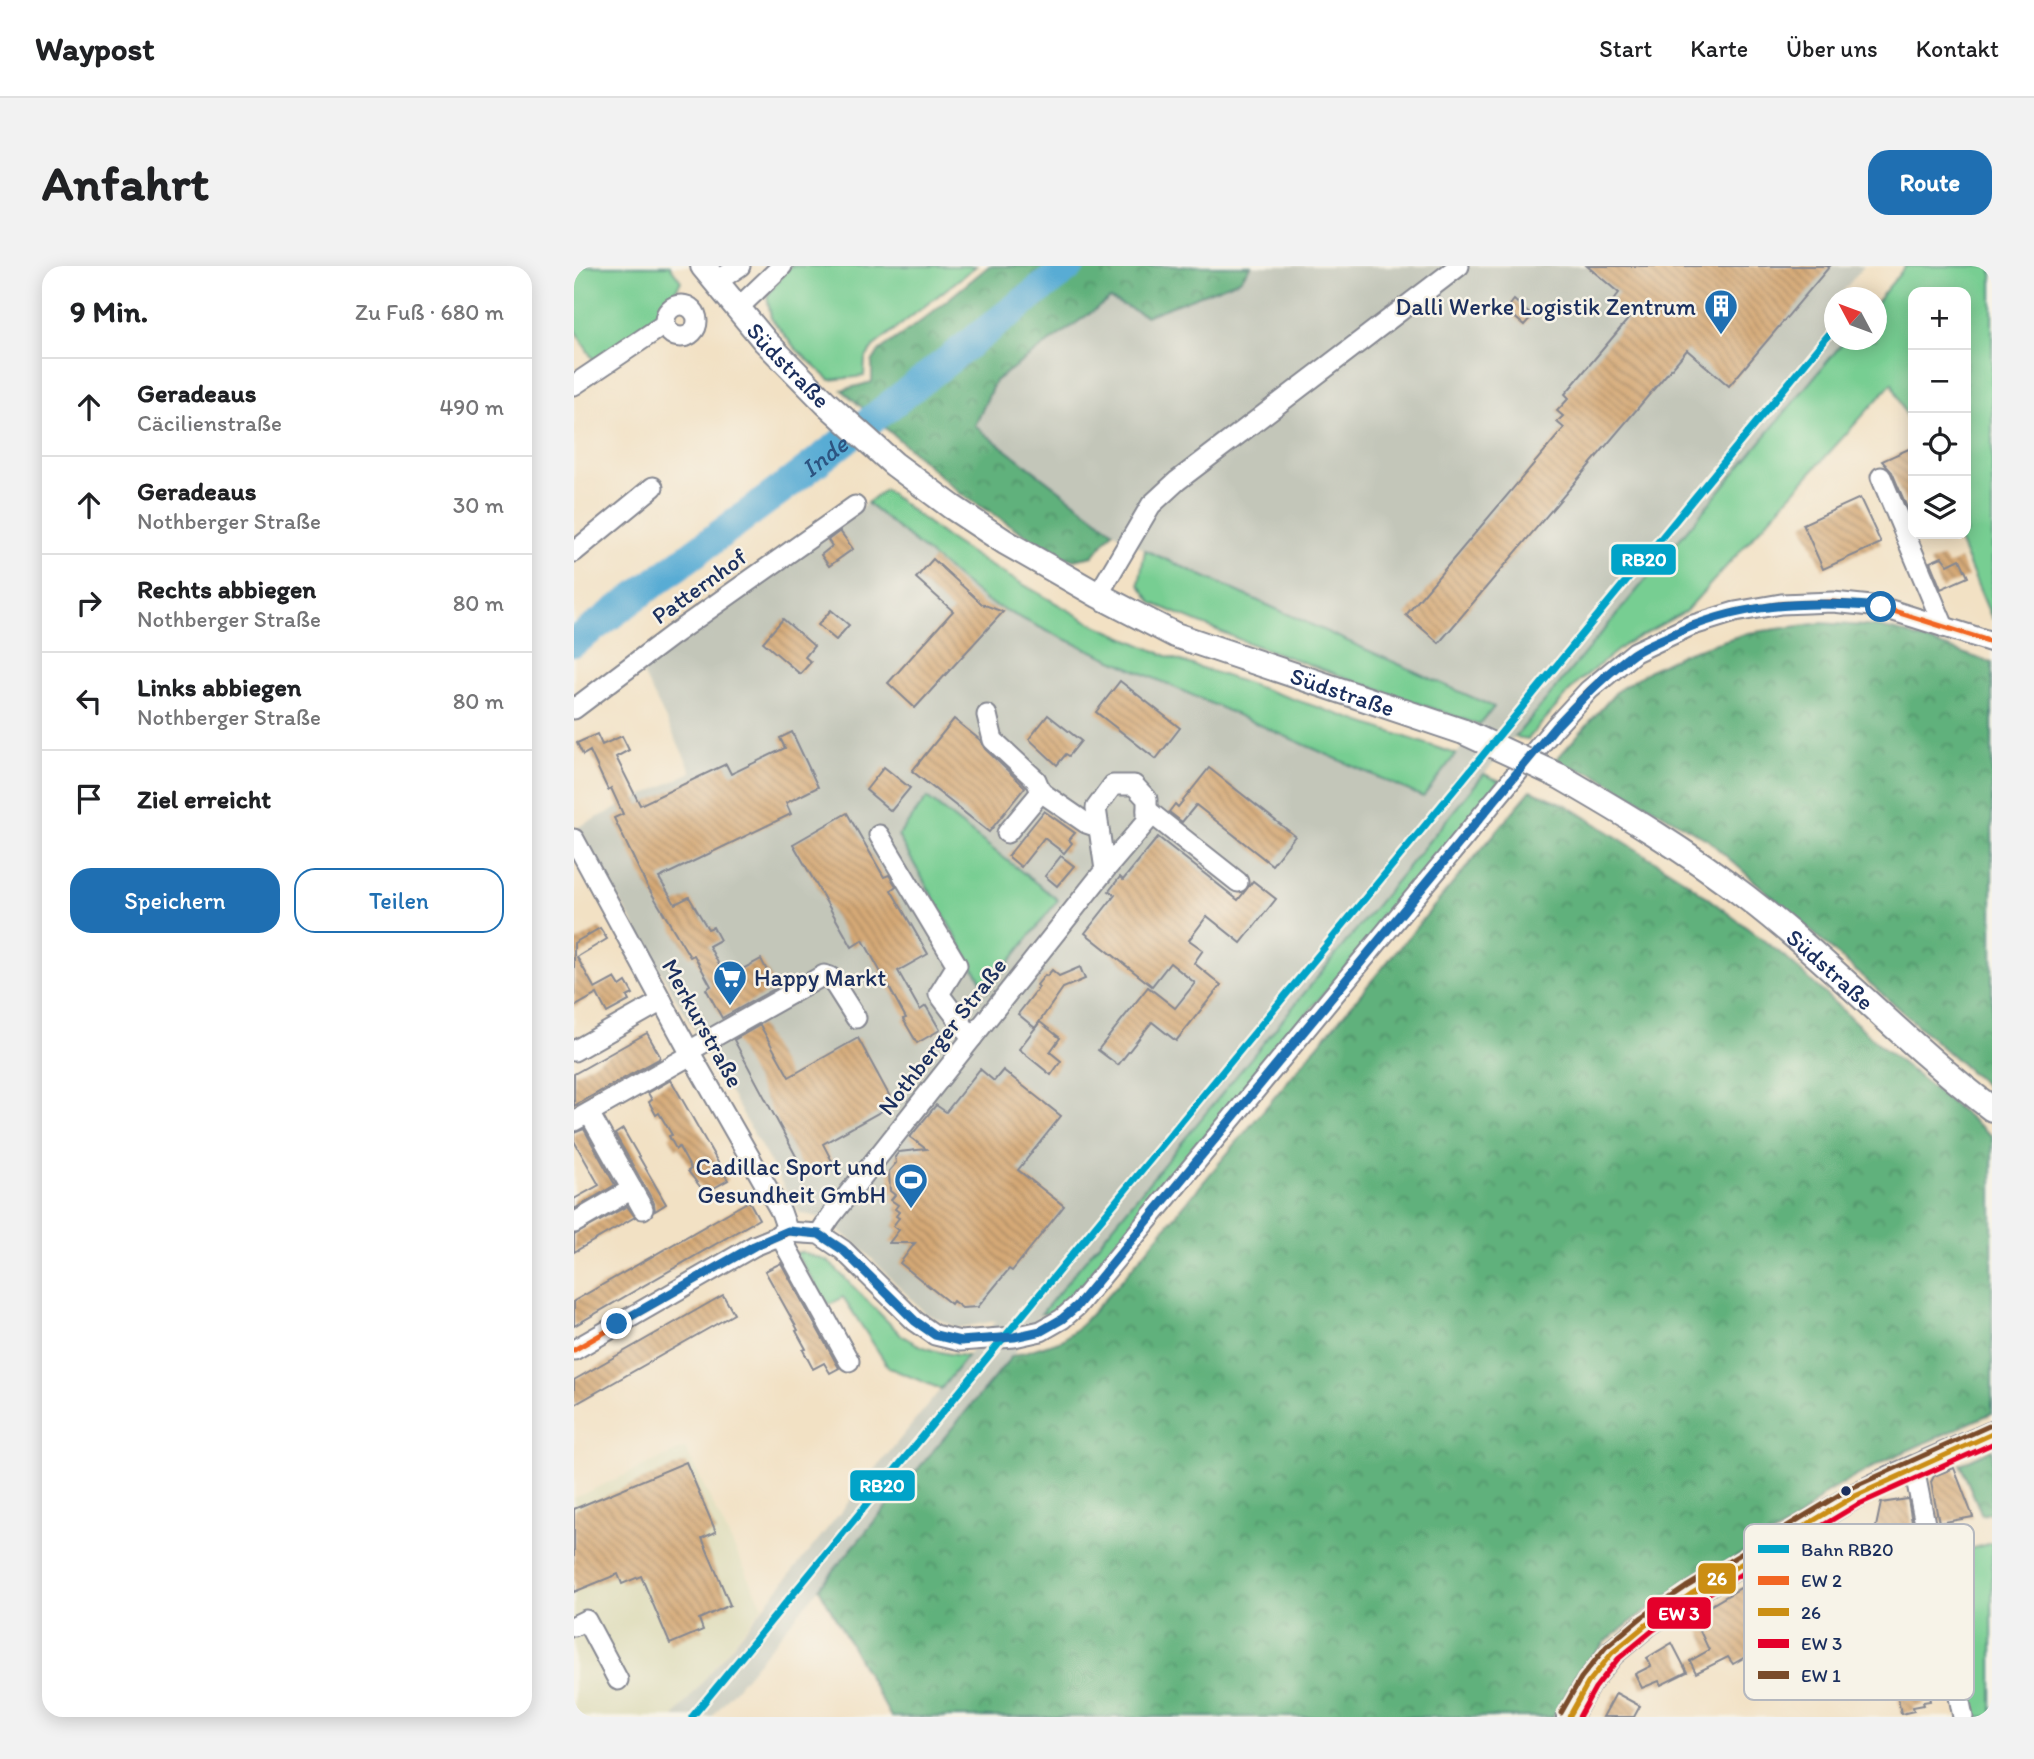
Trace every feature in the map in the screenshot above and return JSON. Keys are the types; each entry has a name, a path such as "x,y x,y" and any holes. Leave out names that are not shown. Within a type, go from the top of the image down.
{"main road":[{"name":"Südstraße","path":"710,274 765,341 826,403 886,457 952,507 1005,542 1175,635 1464,732 1559,776 1613,807 1696,860 1747,898 1992,1109"},
{"path":"1807,1524 1842,1503 1992,1434"},
{"path":"1569,1717 1588,1683 1612,1653 1647,1624 1744,1562"}],"street":[{"path":"710,274 740,266"},
{"path":"738,308 782,266"},
{"path":"1098,595 1151,505 1177,481 1459,266"},
{"path":"574,384 665,324"},
{"path":"1881,477 1944,627"},
{"path":"574,552 653,487"},
{"name":"Patternhof","path":"574,709 682,628 855,506"},
{"path":"574,1350 699,1277 783,1233 819,1234 843,1250 915,1321 935,1335 960,1341 1014,1337 1041,1331 1062,1319 1077,1306 1555,727 1589,690 1635,652 1690,626 1735,612 1781,604 1833,603 1881,607 1992,642"},
{"path":"987,715 993,740 1036,780 1041,792 1086,823 1098,827"},
{"path":"1105,870 1096,808 1113,785 1134,785 1147,800 1147,810 1238,882"},
{"path":"1007,833 1041,792"},
{"name":"Nothberger Straße","path":"819,1234 1105,870 1147,821 1147,810"},
{"path":"880,835 957,965 939,994 972,1038"},
{"name":"Merkurstraße","path":"574,839 690,1053 781,1212 783,1233 849,1361"},
{"path":"643,1209 581,1117 824,975 830,977 856,1018"},
{"path":"574,1051 662,1001"},
{"path":"574,1223 632,1189"},
{"path":"1914,1468 1925,1524"},
{"path":"574,1626 586,1620 618,1680"}],"shaded area":[{"path":"1251,266 1864,266 1847,287 1824,287 1824,350 1837,350 1041,1314 1012,1356 712,1717 674,1717 996,1321 957,1328 925,1313 863,1250 826,1219 799,1213 578,827 692,772 640,668 775,574 867,503 986,601 1049,632 1423,796 1493,708 1145,550 1113,531 975,426 995,381 1110,299 1240,280"},
{"path":"685,1448 763,1606 674,1717 574,1717 574,1498"}],"green space":[{"path":"574,266 670,266 681,281 654,317 594,361 574,329"},
{"path":"790,266 976,266 875,345 865,359 864,376 830,380 795,348 771,318 767,296"},
{"path":"989,266 1251,266 1240,280 1146,316 1110,299 995,381 975,426 1113,531 1093,556 1074,560 1056,554 961,494 842,390 872,382 872,362 880,350 924,319"},
{"path":"1906,266 1992,266 1992,619 1958,539 1971,539 1971,287 1908,287 1908,420 1892,383 1686,611 1624,645 1577,683 1528,739 1515,737 1837,350 1887,350 1887,289"},
{"path":"885,490 946,537 987,564 1093,624 1169,657 1456,754 1423,797 1049,632 986,601 867,503"},
{"path":"1145,550 1494,707 1479,725 1243,641 1152,603 1139,584"},
{"path":"1821,623 1879,627 1901,632 1992,663 1992,1091 1708,840 1594,774 1555,761 1617,691 1652,669 1685,653 1748,633"},
{"path":"1484,774 1500,781 1060,1312 1041,1314"},
{"path":"1531,790 1566,805 1683,879 1784,956 1883,1048 1992,1136 1992,1413 1884,1461 1827,1492 1790,1524 1744,1524 1744,1552 1640,1615 1605,1642 1577,1675 1553,1717 891,1717 819,1588 1012,1356 1062,1340 1081,1325 1120,1282"},
{"path":"927,798 1058,900 987,991 898,836"},
{"path":"801,1252 828,1261 901,1335 932,1350 967,1356 941,1389 889,1368 843,1297 829,1305 795,1253"},
{"path":"1992,1449 1992,1512 1982,1515 1960,1464"},
{"path":"1992,1543 1992,1717 1976,1717 1973,1700 1974,1548"}],"building":[{"path":"1587,266 1830,266 1729,386 1687,350 1439,643 1406,615 1564,428 1557,422 1563,416 1557,411 1569,398 1565,394 1629,318 1611,303 1619,293"},
{"path":"1514,300 1532,316 1524,325 1506,310"},
{"path":"1908,449 1908,510 1892,472 1882,461"},
{"path":"1860,498 1881,543 1823,569 1803,524"},
{"path":"840,531 853,549 829,566 821,555 832,546 828,540"},
{"path":"1942,557 1948,565 1960,559 1968,577 1941,589 1930,562"},
{"path":"933,559 982,604 1003,612 915,708 888,683 953,611 916,578"},
{"path":"831,610 849,625 836,640 818,625"},
{"path":"783,619 814,646 805,657 811,662 800,674 763,642"},
{"path":"1120,681 1180,728 1156,759 1096,712"},
{"path":"1048,715 1081,741 1069,756 1066,754 1057,765 1029,739"},
{"path":"954,719 980,740 985,749 1025,787 989,832 912,771"},
{"path":"792,732 818,787 786,803 791,814 659,878 675,904 689,897 708,929 713,927 720,940 709,946 726,978 761,959 776,988 722,1018 706,989 711,986 694,955 690,957 646,884 614,818 623,814 611,788 608,790 590,751 583,755 577,743 597,734 602,745 622,736 629,750 616,757 640,805 726,764 731,774 785,748 780,738"},
{"path":"884,767 910,788 891,811 866,790"},
{"path":"1209,768 1295,836 1272,865 1196,805 1182,822 1169,812 1175,804 1178,807"},
{"path":"1044,811 1075,833 1069,840 1072,843 1064,853 1044,838 1021,867 1008,856"},
{"path":"847,813 884,877 889,875 896,886 891,890 928,954 898,971 920,1010 926,1006 940,1030 917,1043 863,940 852,947 793,844"},
{"path":"1158,837 1238,900 1253,881 1276,899 1241,943 1207,916 1189,940 1203,950 1194,963 1221,985 1176,1041 1152,1022 1118,1065 1098,1050 1148,987 1175,1008 1195,983 1170,963 1152,986 1085,933 1115,895 1109,891 1120,877 1123,880"},
{"path":"1061,856 1074,866 1057,886 1045,876"},
{"path":"600,928 607,939 577,957 595,989 615,978 620,986 626,982 633,994 627,997 629,1001 607,1013 597,994 574,1007 574,943"},
{"path":"1080,967 1085,979 1063,988 1035,1028 1018,1014 1045,975 1052,970 1059,976"},
{"path":"1040,1022 1060,1038 1050,1052 1061,1061 1051,1075 1019,1049"},
{"path":"760,1025 789,1077 858,1038 894,1104 823,1144 832,1161 806,1175 734,1040"},
{"path":"647,1033 660,1056 659,1059 574,1106 574,1074"},
{"path":"980,1069 994,1081 1003,1070 1061,1116 1018,1170 1064,1206 1012,1271 1009,1269 978,1307 962,1308 953,1301 951,1304 900,1263 915,1243 889,1243 899,1230 893,1226 899,1218 896,1216 899,1212 895,1209 898,1205 891,1200 895,1195 890,1191 889,1171 896,1163 895,1157 899,1152 926,1149 910,1137 936,1105 946,1112"},
{"path":"671,1080 728,1180 705,1193 688,1171 691,1169 679,1147 676,1149 669,1136 672,1135 649,1102 652,1100 648,1093"},
{"path":"584,1129 615,1185 574,1209 574,1199 599,1185 574,1141 574,1133"},
{"path":"623,1129 666,1204 655,1211 654,1203 615,1134"},
{"path":"749,1201 759,1219 574,1326 574,1301"},
{"path":"627,1206 635,1217 574,1252 574,1235"},
{"path":"781,1263 839,1368 830,1373 824,1363 813,1369 803,1350 806,1349 796,1331 798,1330 765,1271"},
{"path":"723,1295 734,1314 574,1405 574,1380"},
{"path":"686,1462 716,1532 702,1538 730,1605 699,1619 703,1630 670,1644 641,1576 622,1584 618,1574 574,1592 574,1509"},
{"path":"1954,1468 1973,1517 1939,1523 1931,1482 1934,1476"},
{"path":"1908,1499 1912,1524 1877,1524 1881,1503"},
{"path":"1744,1586 1744,1658 1733,1664 1728,1657 1696,1673 1690,1661 1709,1650 1693,1616"},
{"path":"1672,1643 1687,1672 1661,1685 1659,1681 1642,1688 1635,1674 1651,1666 1647,1658"},
{"path":"1616,1693 1640,1706 1634,1717 1603,1717"},
{"path":"1898,1700 1930,1700 1923,1702 1924,1705 1913,1707 1914,1711 1901,1714"}],"waterway":[{"name":"Inde","path":"574,642 791,482 1070,266"}],"rail line":[{"name":"RB20","path":"692,1717 1824,340"}],"transit line":[{"path":"574,1350 754,1246 788,1232 819,1234 843,1250 915,1321 935,1335 960,1341 1014,1337 1041,1331 1062,1319 1077,1306 1555,727 1589,690 1635,652 1690,626 1735,612 1781,604 1833,602 1881,607 1992,642"},
{"path":"1791,1524 1849,1489 1989,1426"},
{"name":"26","path":"1808,1524 1853,1497 1992,1434"},
{"path":"1825,1524 1857,1505 1992,1444"},
{"path":"1561,1713 1581,1678 1606,1647 1642,1617 1744,1552"},
{"name":"26","path":"1569,1717 1588,1683 1612,1653 1647,1624 1744,1562"},
{"path":"1579,1717 1595,1688 1618,1659 1652,1631 1744,1572"}],"place":[{"name":"Dalli Werke Logistik Zentrum","path":"1721,336"},
{"name":"Happy Markt","path":"730,1007"},
{"name":"Cadillac Sport und Gesundheit GmbH","path":"911,1210"}],"route":[{"path":"617,1324 754,1246 788,1231 804,1231 819,1234 843,1250 915,1321 935,1335 960,1341 1014,1337 1041,1331 1062,1319 1077,1306 1555,727 1589,690 1635,652 1690,626 1735,612 1781,604 1833,603 1881,607"}]}
